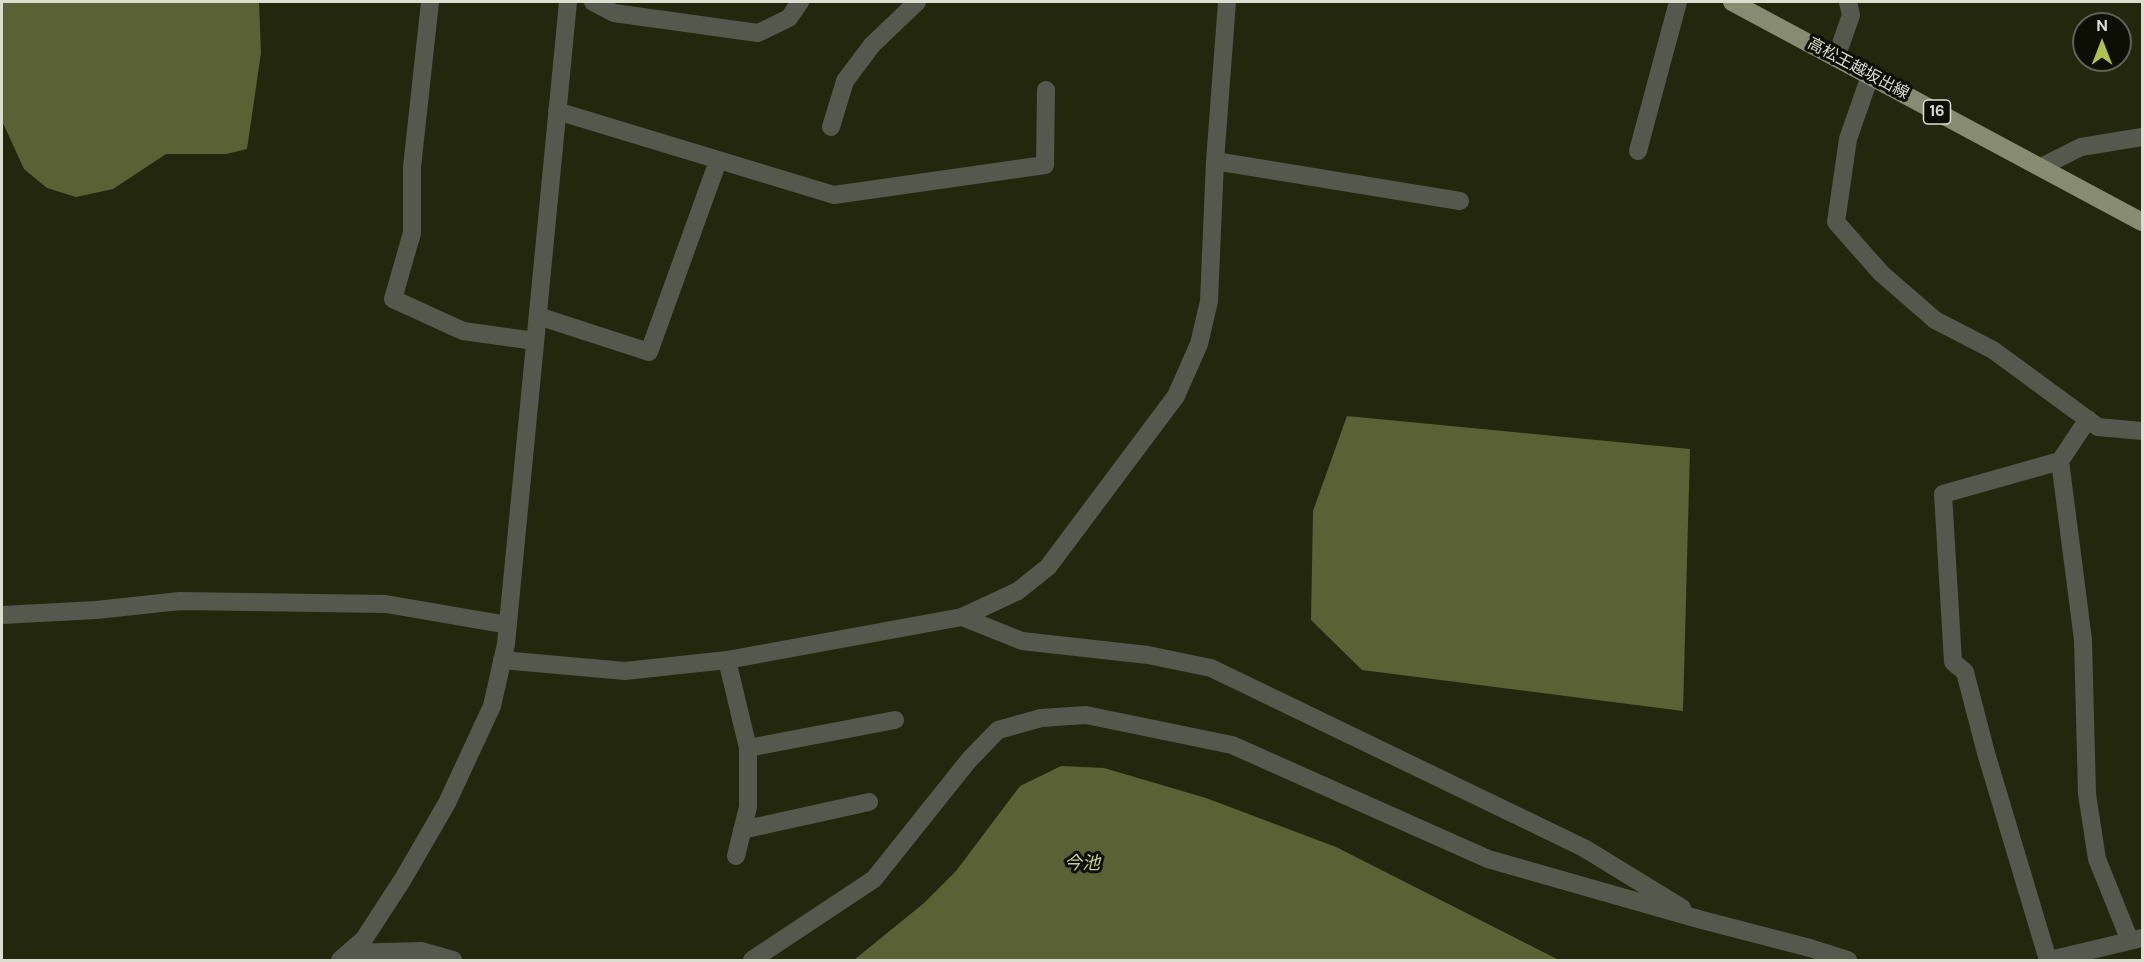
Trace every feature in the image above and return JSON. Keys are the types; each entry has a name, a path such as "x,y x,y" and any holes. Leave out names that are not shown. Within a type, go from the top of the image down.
{"main road":[{"name":"高松王越坂出線","path":"1732,2 2142,222"}],"street":[{"path":"430,2 412,166 412,232 393,299 463,331 535,341"},
{"path":"344,956 364,939 403,879 447,803 492,706 508,625 568,2"},
{"path":"593,2 614,13 758,33 789,18 800,2"},
{"path":"831,127 845,81 872,45 917,2"},
{"path":"502,660 625,672 727,660 962,617 1018,591 1048,567 1176,396 1199,344 1209,301 1215,161 1227,2"},
{"path":"1638,152 1678,2"},
{"path":"1836,58 1851,15 1848,2"},
{"path":"1870,76 1848,139 1836,222 1881,273 1935,320 1993,350 2098,427 2142,430"},
{"path":"557,111 834,195 1044,165 1046,90"},
{"path":"2041,167 2081,147 2142,137"},
{"path":"538,316 649,352 718,160"},
{"path":"1215,161 1460,201"},
{"path":"2060,461 2083,640 2087,794 2097,859 2136,940 2049,960 1986,753 1965,672 1953,663 1943,494 2060,461 2088,419"},
{"path":"2,615 96,610 180,601 386,604 508,625"},
{"path":"962,617 1022,641 1148,655 1211,668 1584,848 1702,920"},
{"path":"727,660 748,748 748,807 736,856"},
{"path":"752,960 874,879 969,760 998,730 1041,718 1086,715 1232,745 1488,860 1702,920 1809,954 1848,960"},
{"path":"748,748 895,720"},
{"path":"742,830 869,802"},
{"path":"344,956 422,951 453,960"}],"water":[{"path":"2,2 259,2 261,53 247,149 226,154 166,154 113,189 76,197 47,188 24,169 2,121"},
{"path":"1347,416 1690,449 1683,711 1362,670 1311,620 1313,511"},
{"name":"今池","path":"1061,766 1104,768 1206,798 1336,847 1559,960 854,960 924,903 956,871 1020,786"}]}
